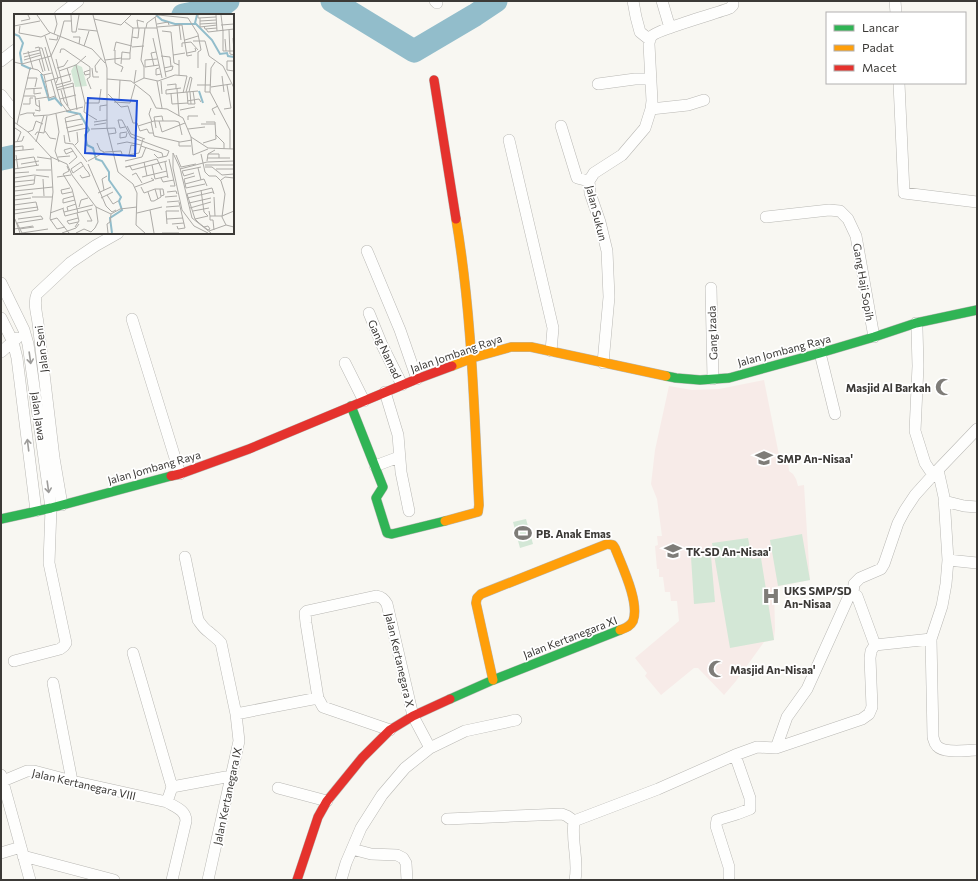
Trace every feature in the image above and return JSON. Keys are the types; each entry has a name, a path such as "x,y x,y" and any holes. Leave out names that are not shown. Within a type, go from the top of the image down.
{"street":[{"path":"61,14 78,1"},
{"path":"633,1 640,32 650,40 655,34 730,8 733,5 733,1"},
{"path":"662,1 670,28"},
{"path":"895,1 896,12"},
{"name":"Jalan Sukun","path":"603,363 609,297 607,251 600,222 590,193 589,181 594,173 622,155 645,128 652,101 650,40"},
{"path":"1,61 14,51"},
{"path":"598,84 651,79"},
{"path":"351,406 376,466 383,487 383,489 376,496 376,502 387,533 390,534 475,514 478,512 479,505 472,358 464,259 434,80"},
{"path":"899,84 904,193 977,202"},
{"path":"1,95 14,112"},
{"path":"651,109 688,105 704,100"},
{"path":"561,126 576,178 589,181"},
{"path":"509,140 553,328 551,351"},
{"name":"Gang Haji Sopih","path":"766,217 829,210 840,212 848,219 856,236 874,337"},
{"name":"Jalan Seni","path":"62,505 54,458 35,298 37,294 70,263 116,234"},
{"path":"367,251 400,330 417,379"},
{"name":"Jalan Jawa","path":"1,283 24,330 28,344 51,508 49,563 66,643 60,649 14,662"},
{"name":"Gang Izada","path":"711,288 713,379"},
{"name":"Jalan Jombang Raya","path":"1,519 51,508 180,474 249,449 417,379 472,358 511,347 531,346 676,378 700,380 729,378 820,353 916,323 977,310"},
{"name":"Gang Namad","path":"369,313 382,345 402,385"},
{"name":"Jalan Jawa","path":"1,318 13,342 17,358 36,511"},
{"path":"132,319 180,474"},
{"path":"916,323 918,366 915,430 925,462 935,472 944,501 948,560 942,606 931,639 933,737 935,743 940,749 946,751 977,750"},
{"path":"1,352 24,330"},
{"path":"820,353 835,414"},
{"path":"345,363 364,401"},
{"path":"385,392 398,435 401,472 409,511"},
{"path":"776,748 788,717 807,689 849,596 853,593 854,584 860,578 881,569 886,559 898,523 915,495 977,429"},
{"path":"376,466 399,457"},
{"path":"944,501 964,506 977,507"},
{"name":"Jalan Kertanegara XI","path":"607,544 610,544 615,548 632,596 634,608 633,621 628,627 493,680 476,603 478,597 481,594 607,544"},
{"name":"Jalan Kertanegara IX","path":"185,557 198,620 209,633 221,643 236,714 239,741 208,880"},
{"path":"948,560 977,563"},
{"path":"853,593 857,596 875,645"},
{"name":"Jalan Kertanegara X","path":"318,698 305,613 307,611 381,596 385,599 387,604 414,716 430,748"},
{"path":"875,645 931,639"},
{"path":"574,821 658,789 735,755 757,747 776,748 862,719 870,714 872,706 870,658 871,651 875,645"},
{"path":"133,653 172,787 167,802"},
{"path":"297,880 318,817 327,801 362,758 390,730 414,716 493,680"},
{"path":"53,683 72,781"},
{"path":"236,714 318,698 323,707 390,730"},
{"path":"341,880 346,862 361,828 382,795 405,768 430,748 465,731 516,720"},
{"path":"729,876 730,867 716,826 717,820 750,809 750,798 735,755"},
{"name":"Jalan Kertanegara VIII","path":"2,778 27,771 39,773 167,802 181,810 186,818 172,880"},
{"path":"172,787 231,776"},
{"path":"2,778 30,880"},
{"path":"278,788 327,801"},
{"path":"448,819 562,814 574,821"},
{"path":"574,821 573,836 577,862 575,880"},
{"path":"352,849 371,854 397,855 403,858 406,864 407,880"},
{"path":"1,853 22,852 114,880"}],"shaded area":[{"path":"764,380 779,455 783,454 788,462 789,471 796,479 798,486 804,485 810,580 774,587 774,640 764,642 724,695 698,668 694,668 661,695 645,676 647,673 635,658 679,621 677,601 671,601 670,592 665,592 663,577 659,577 659,569 657,569 655,546 658,545 657,536 662,536 657,499 651,484 655,450 669,386 692,390 719,389"}],"green space":[{"name":"PB. Anak Emas","path":"526,519 533,544 520,548 513,522"},
{"path":"802,534 810,580 778,586 770,540"},
{"path":"748,538 752,559 761,558 774,640 730,648 712,543"},
{"path":"711,556 715,602 694,604 691,557"}],"waterway":[{"path":"188,14 219,8 228,1"},
{"path":"332,1 414,51 496,1"},
{"path":"1,159 14,156"}],"traffic: fast":[{"path":"666,376 700,380 729,378 820,353 916,323 977,310"},
{"path":"351,406 383,487 376,498 387,533 392,534 445,521"},
{"path":"1,519 51,508 171,476"},
{"path":"450,699 493,680 620,630"}],"traffic: slow":[{"path":"445,521 478,512 479,505 469,325 466,290 456,219"},
{"path":"452,366 472,358 511,347 531,347 666,376"},
{"path":"493,680 476,603 477,598 481,594 607,544 613,545 615,548 626,574 634,605 635,613 632,623 626,628 620,630"}],"traffic: jam":[{"path":"434,80 456,219"},
{"path":"171,476 249,449 417,379 452,366"},
{"path":"297,880 318,817 327,801 362,758 390,730 413,716 450,699"}],"place":[{"name":"Masjid Al Barkah","path":"944,387"},
{"name":"SMP An-Nisaa'","path":"764,458"},
{"name":"PB. Anak Emas","path":"523,533"},
{"name":"TK-SD An-Nisaa'","path":"673,551"},
{"name":"UKS SMP/SD An-Nisaa","path":"771,596"},
{"name":"Masjid An-Nisaa'","path":"717,669"}]}
